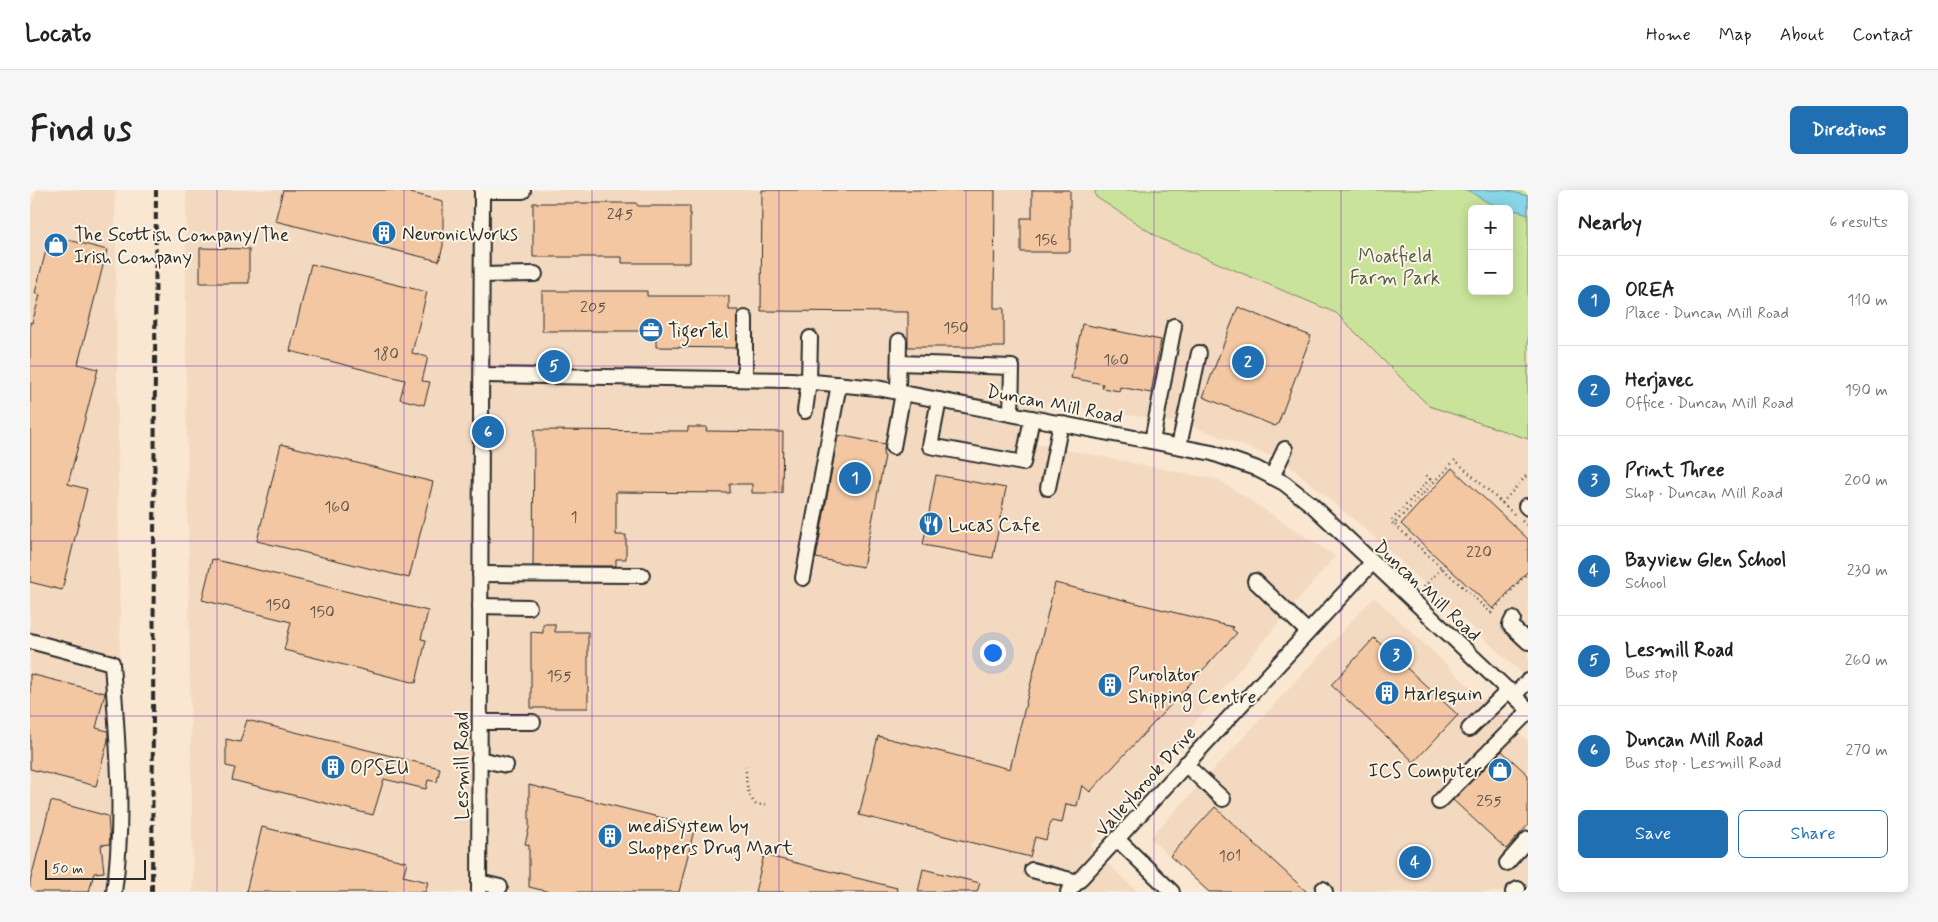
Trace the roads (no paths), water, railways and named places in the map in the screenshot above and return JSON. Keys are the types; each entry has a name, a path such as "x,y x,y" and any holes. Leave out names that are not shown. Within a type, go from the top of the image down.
{"street":[{"path":"482,191 523,191"},
{"name":"Lesmill Road","path":"479,887 482,191"},
{"path":"482,275 535,274"},
{"path":"744,318 745,379"},
{"path":"1152,441 1174,326"},
{"path":"805,411 809,381 810,338"},
{"path":"893,448 901,392 899,341"},
{"path":"1179,446 1198,353"},
{"path":"899,363 1012,367 1011,414"},
{"name":"Duncan Mill Road","path":"482,375 745,379 838,384 901,392 1212,453 1254,468 1284,483 1312,506 1528,710"},
{"path":"802,578 838,384"},
{"path":"939,400 930,446 1023,463 1032,418"},
{"path":"1048,488 1061,423"},
{"path":"1272,477 1285,449"},
{"name":"Valleybrook Drive","path":"1071,889 1372,562"},
{"path":"480,574 642,575"},
{"path":"1255,581 1308,632"},
{"path":"480,606 529,607"},
{"path":"1507,616 1510,626 1528,642"},
{"path":"30,641 112,663 118,765 118,864 114,892"},
{"path":"1469,729 1528,681"},
{"path":"1439,802 1528,710"},
{"path":"480,722 533,722"},
{"path":"479,759 506,765"},
{"path":"1185,764 1223,799"},
{"path":"1117,839 1172,892"},
{"path":"1507,863 1528,839"},
{"path":"1032,870 1071,889"},
{"path":"479,887 500,887"}],"water":[{"path":"1467,190 1505,190 1528,196 1528,214 1513,210 1513,205 1489,203"}],"railway":[{"path":"152,892 156,190"}],"place":[{"name":"NeuronicWorks","path":"384,233"},
{"name":"The Scottish Company/The Irish Company","path":"56,245"},
{"name":"TigerTel","path":"651,330"},
{"name":"Herjavec","path":"1248,362"},
{"name":"Lesmill Road","path":"554,366"},
{"name":"Duncan Mill Road","path":"488,432"},
{"name":"OREA","path":"855,478"},
{"name":"Lucas Cafe","path":"931,524"},
{"name":"Print Three","path":"1396,655"},
{"name":"Purolator Shipping Centre","path":"1110,685"},
{"name":"Harlequin","path":"1387,693"},
{"name":"OPSEU","path":"333,767"},
{"name":"ICS Computer","path":"1500,770"},
{"name":"mediSystem by Shoppers Drug Mart","path":"610,836"},
{"name":"Bayview Glen School","path":"1415,862"}],"park label":[{"name":"Moatfield Farm Park","path":"1395,266"}]}
